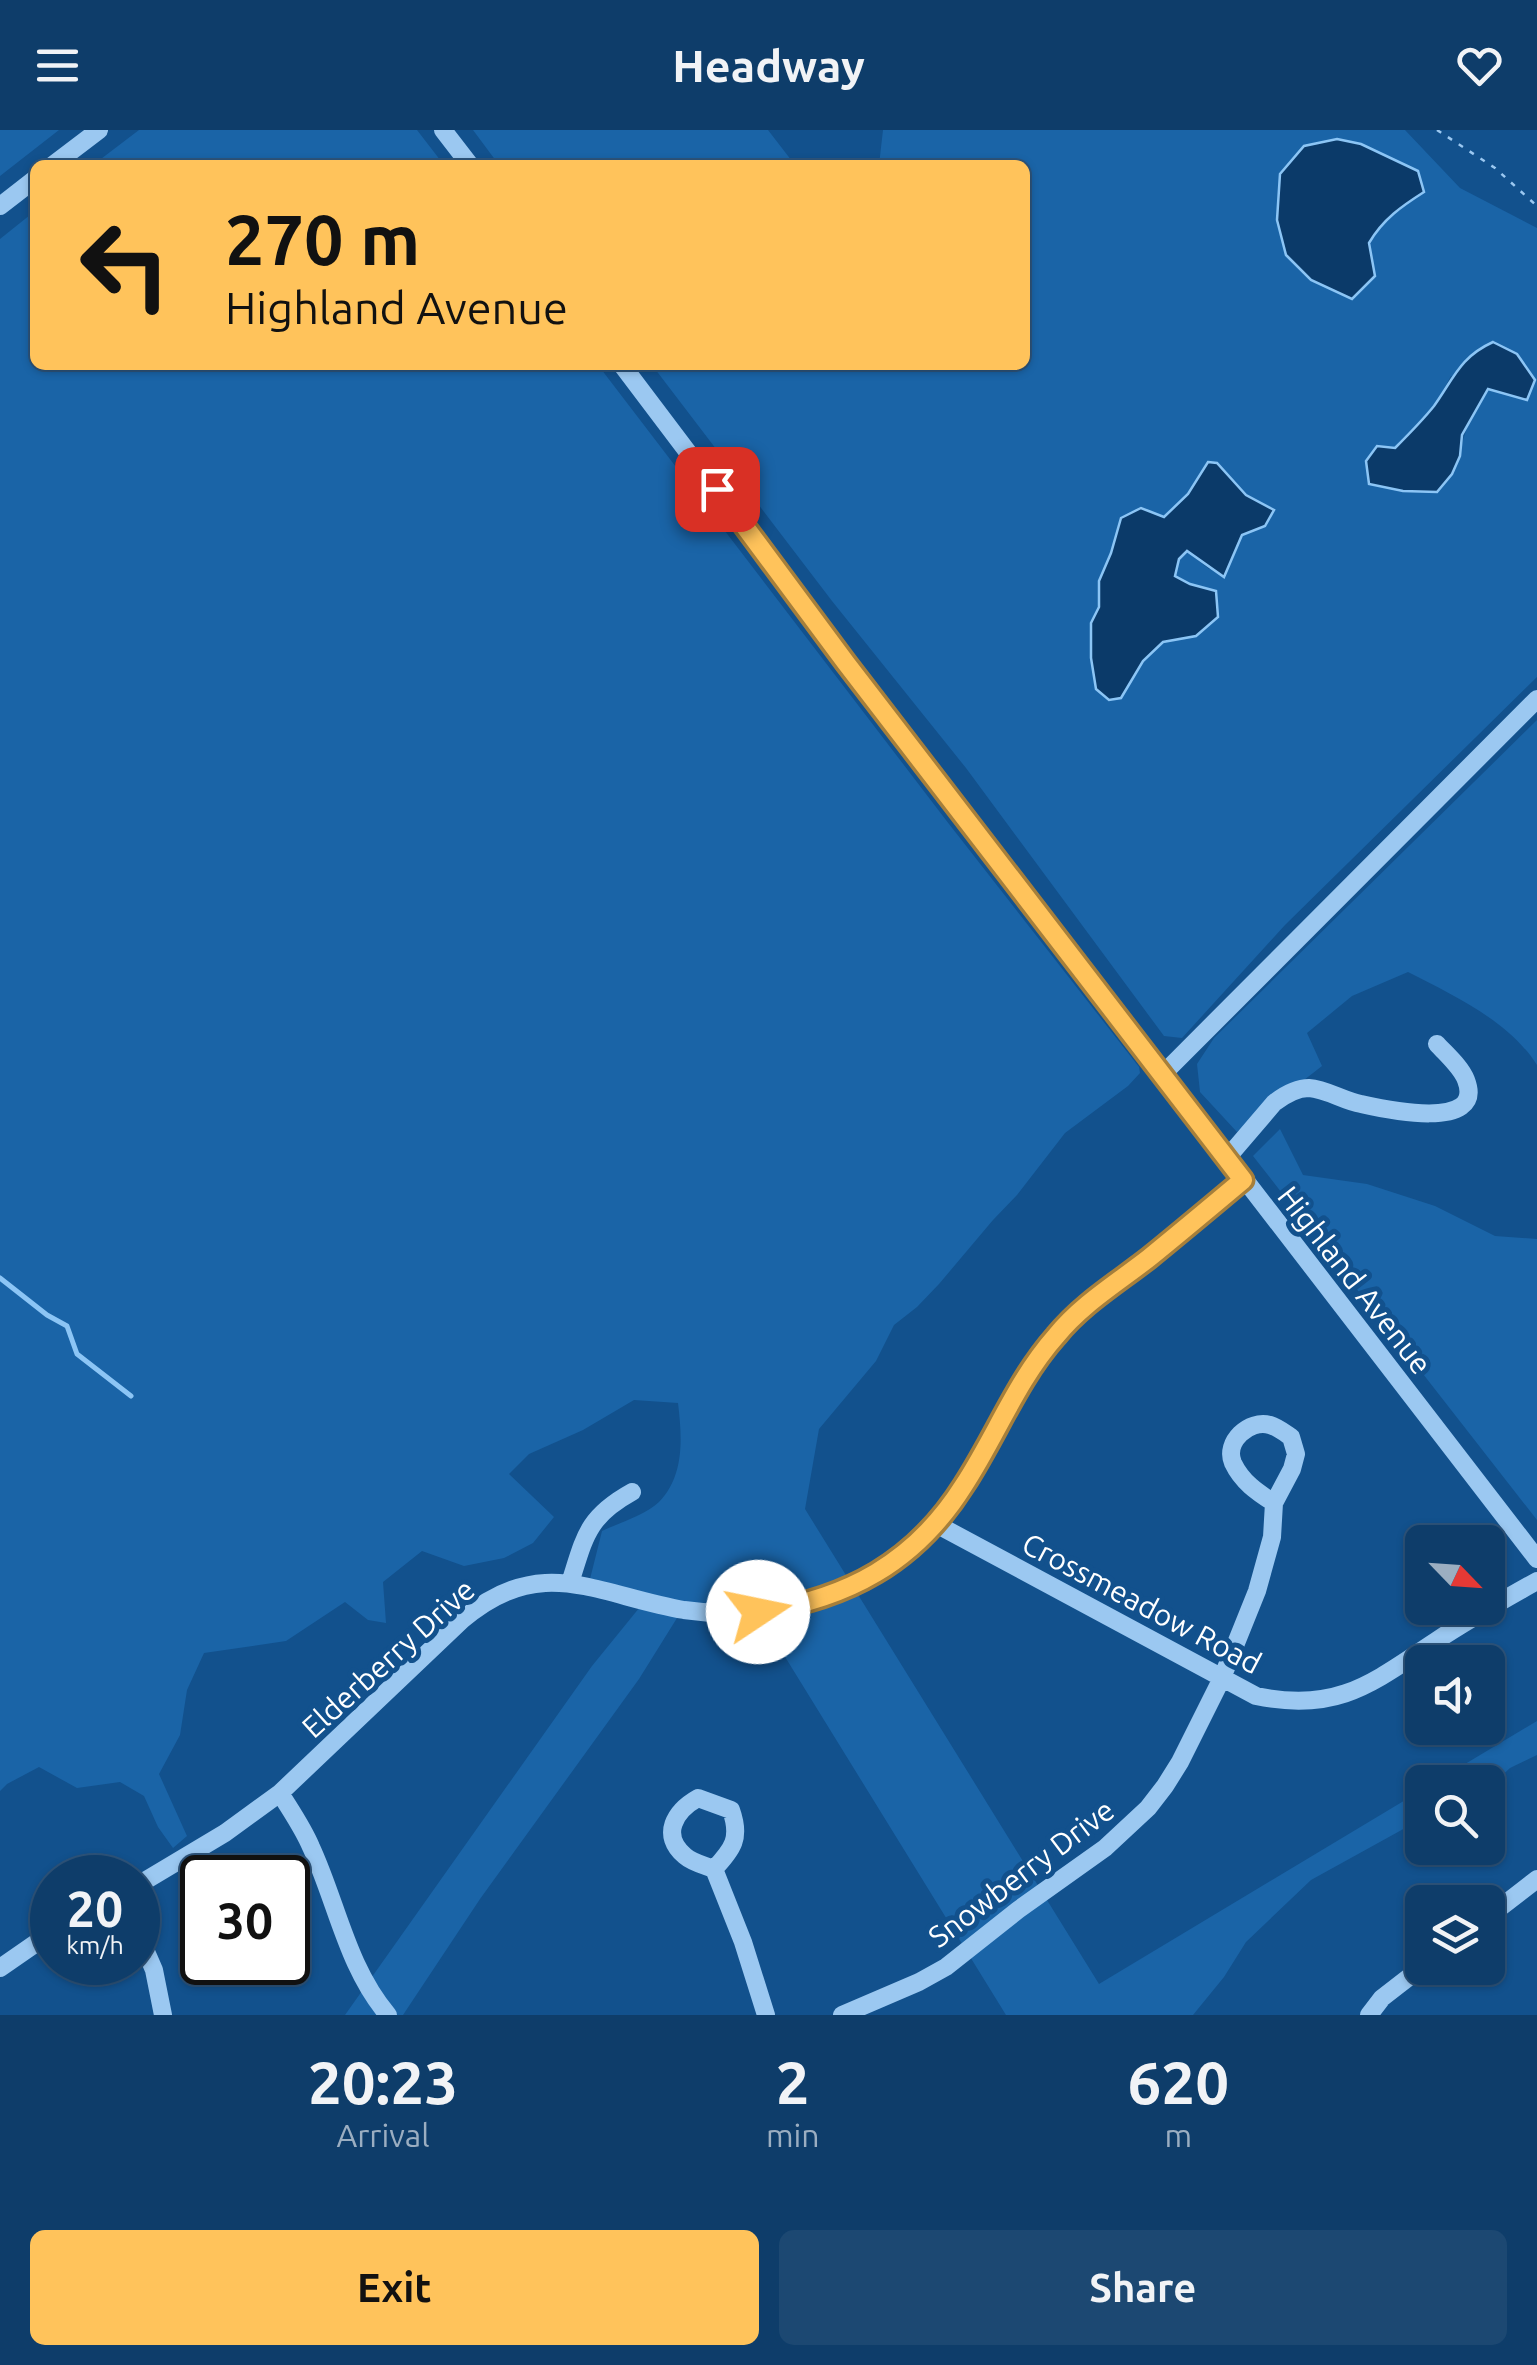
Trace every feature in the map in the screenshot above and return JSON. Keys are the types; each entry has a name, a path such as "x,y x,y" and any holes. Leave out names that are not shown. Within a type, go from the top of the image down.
{"street":[{"path":"60,160 100,130"},
{"path":"443,130 466,160"},
{"path":"0,206 30,183"},
{"name":"Highland Avenue","path":"626,370 846,663 1537,1559"},
{"path":"1162,1075 1537,700"},
{"path":"1226,1158 1282,1096 1306,1088 1364,1105 1434,1114 1458,1110 1466,1099 1468,1085 1438,1044"},
{"name":"Elderberry Drive","path":"160,1871 225,1833 280,1793 473,1610 515,1588 550,1581 701,1612 758,1612 827,1598 899,1558 936,1524 964,1485 1037,1359 1076,1314 1243,1180"},
{"path":"1256,1424 1272,1425 1292,1438 1296,1454 1274,1503 1249,1486 1231,1460 1232,1444 1241,1432 1256,1424"},
{"path":"570,1583 590,1528 609,1504 632,1492"},
{"name":"Snowberry Drive","path":"842,2015 946,1967 1105,1848 1148,1808 1180,1762 1236,1648 1272,1536 1274,1503"},
{"name":"Crossmeadow Road","path":"936,1524 1256,1696 1271,1699 1306,1701 1357,1690 1386,1676 1437,1640 1537,1581"},
{"path":"280,1793 312,1848 354,1958 388,2015"},
{"path":"714,1869 766,2015"},
{"path":"1505,1904 1537,1879"},
{"path":"0,1968 30,1947"},
{"path":"1369,2015 1382,1998 1405,1980"},
{"path":"157,1985 162,2015"}],"path":[{"path":"1437,130 1495,168 1537,206"}],"shaded area":[{"path":"0,130 59,130 0,176"},
{"path":"139,130 417,130 440,160 100,160"},
{"path":"473,130 768,130 791,160 495,160"},
{"path":"883,130 1405,130 1460,188 1537,228 1537,677 1285,925 1182,1038 1164,1036 966,768 832,601 656,370 1030,370 1030,160 880,160","holes":["1337,139 1385,158 1424,192 1393,214 1369,243","1451,376 1527,400 1488,389 1470,421 1460,456 1376,446 1395,448 1436,403","1208,462 1217,463 1246,495 1274,510 1265,526 1242,535 1233,558 1209,569 1186,551 1179,559 1175,576 1216,591 1196,636 1163,642 1143,661 1091,623 1099,607 1099,581 1111,553 1164,517 1188,494"]},
{"path":"1337,139 1361,144 1418,171 1424,192 1374,234 1369,243 1375,276 1352,299 1311,280 1286,255 1277,220 1280,174 1304,146"},
{"path":"30,215 30,370 602,370 1139,1067 1140,1073 1128,1086 1065,1133 939,1284 894,1325 876,1361 819,1429 805,1509 1099,1984 1405,1800 1405,1828 1311,1880 1246,1942 1193,2015 1006,2015 758,1613 682,1610 639,1679 480,1899 403,2015 345,2015 592,1666 644,1602 588,1587 602,1531 659,1502 677,1468 681,1442 678,1403 634,1400 583,1430 529,1454 509,1474 554,1517 533,1543 504,1558 464,1566 422,1551 383,1582 386,1623 368,1620 345,1602 286,1641 204,1653 187,1690 180,1735 159,1774 187,1836 173,1848 144,1796 120,1782 77,1788 39,1767 0,1791 0,239"},
{"path":"1493,342 1517,354 1535,380 1527,400 1488,389 1462,435 1460,456 1452,474 1437,492 1369,484 1366,461 1377,446 1395,448 1434,406 1465,361"},
{"path":"1208,462 1217,463 1246,495 1274,510 1265,526 1242,535 1224,577 1187,551 1179,559 1175,576 1216,591 1218,617 1196,636 1163,642 1143,661 1121,698 1109,700 1096,689 1091,623 1099,607 1099,581 1121,518 1141,508 1164,517 1188,494"},
{"path":"1537,720 1537,1065 1496,1022 1408,972 1352,996 1307,1033 1322,1066 1237,1132 1200,1092 1197,1064 1214,1038"},
{"path":"1280,1129 1303,1175 1367,1184 1435,1206 1495,1236 1537,1239 1537,1520 1253,1156"},
{"path":"1537,1721 1537,1755 1505,1773 1505,1765 1463,1765 1497,1745 1505,1745 1505,1740"}],"waterway":[{"path":"0,1278 67,1326 77,1354 131,1396"}],"route":[{"path":"717,489 1243,1180 1076,1314 1037,1359 964,1485 936,1524 899,1558 827,1598 758,1612"}]}
